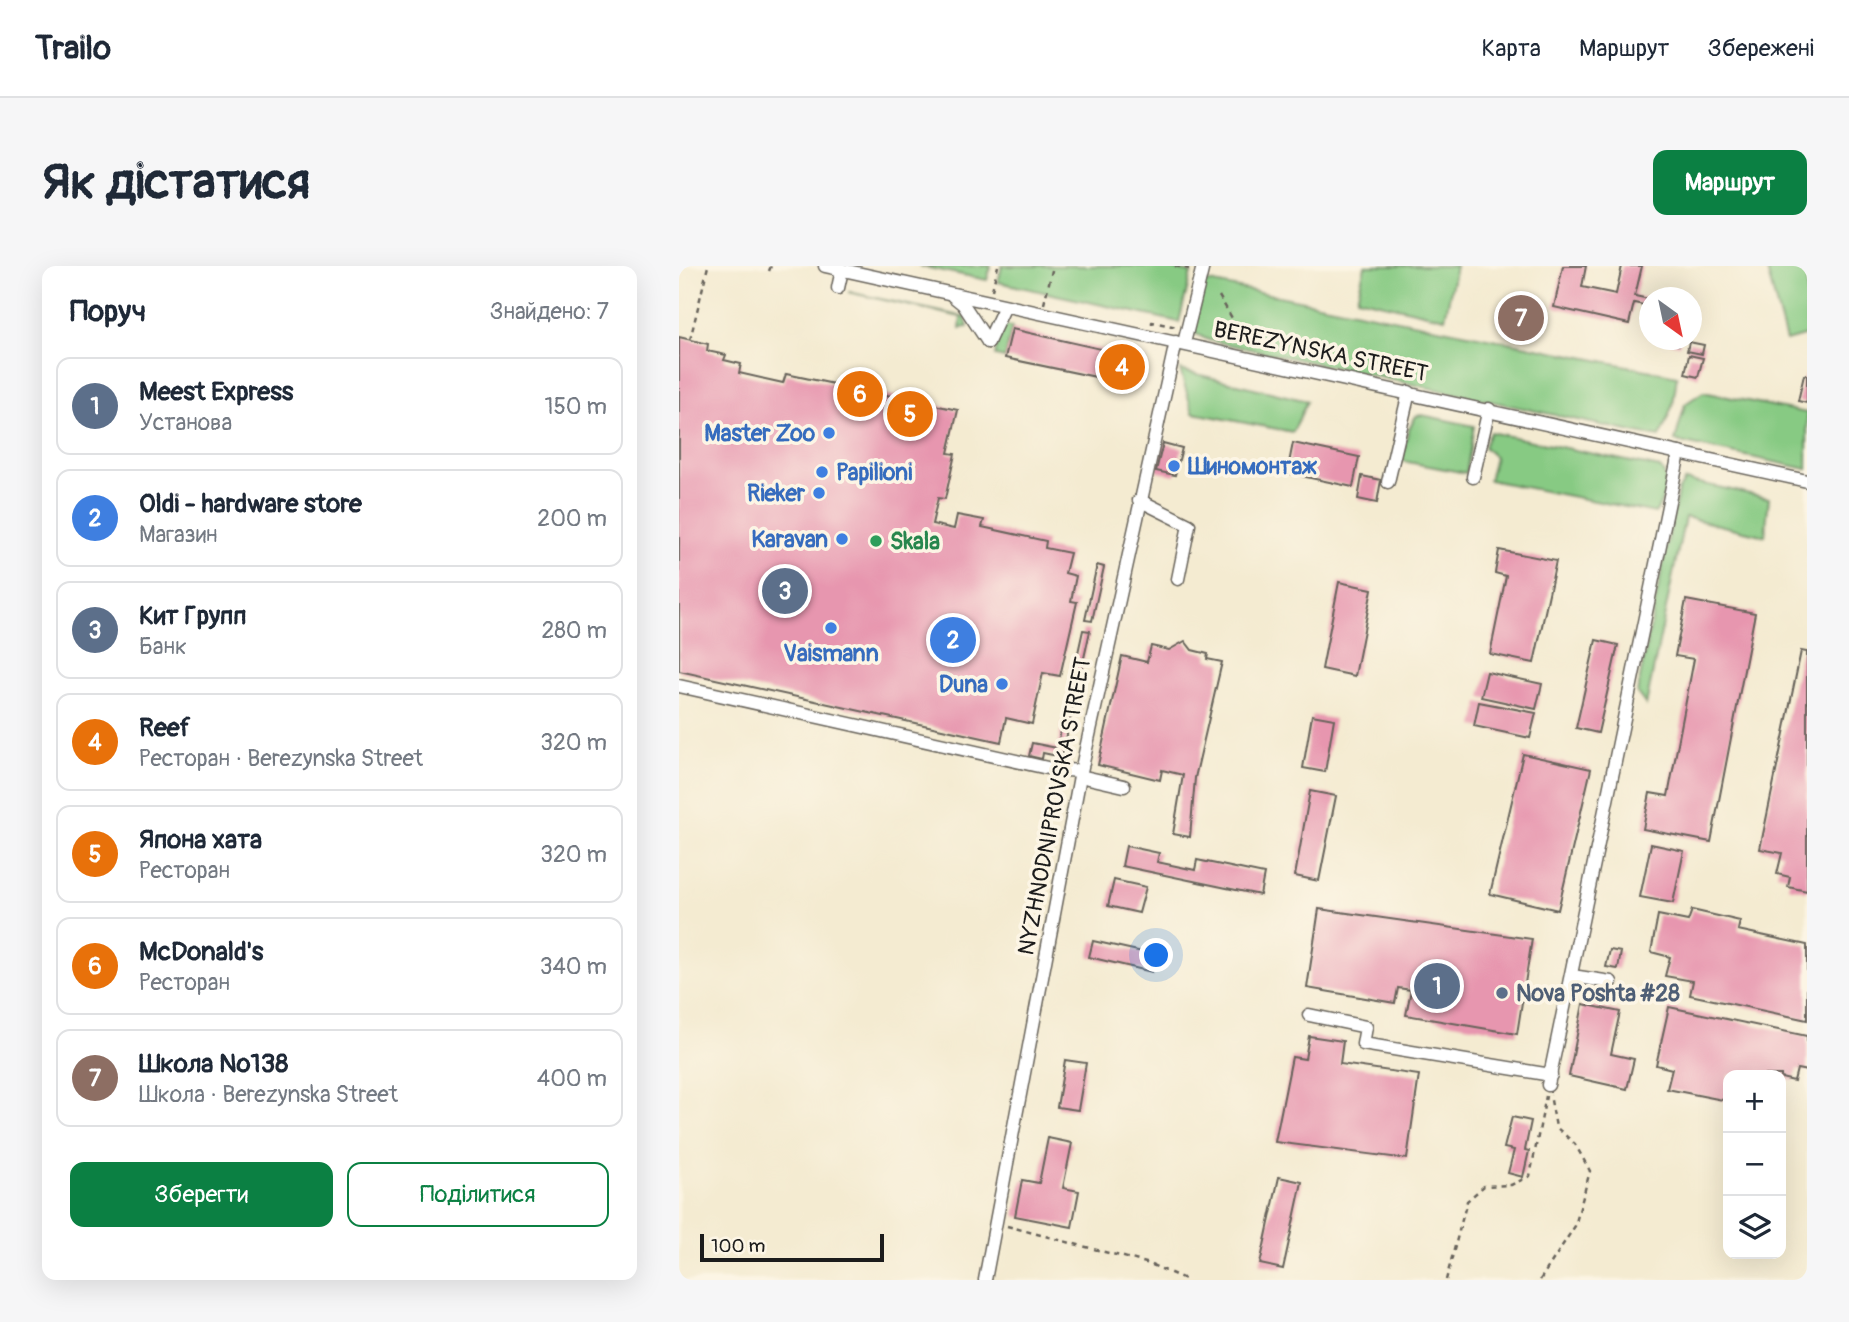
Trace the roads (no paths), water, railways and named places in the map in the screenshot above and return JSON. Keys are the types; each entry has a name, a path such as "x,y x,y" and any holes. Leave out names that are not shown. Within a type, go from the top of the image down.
{"street":[{"name":"BEREZYNSKA STREET","path":"825,266 1233,353 1807,481"},
{"name":"NYZHNODNIPROVSKA STREET","path":"985,1280 1080,774 1139,500 1202,268"},
{"path":"838,288 842,270"},
{"path":"950,294 964,304 989,342 1005,306"},
{"path":"1388,482 1409,392"},
{"path":"1473,477 1489,410"},
{"path":"1308,1015 1366,1027 1363,1044 1550,1080 1679,453"},
{"path":"1139,500 1189,525 1178,579"},
{"path":"679,685 1124,786"},
{"path":"1572,976 1611,982"}],"place":[{"name":"Школа №138","path":"1521,318"},
{"name":"Reef","path":"1122,367"},
{"name":"McDonald's","path":"860,394"},
{"name":"Япона хата","path":"910,414"},
{"name":"Master Zoo","path":"829,433"},
{"name":"Шиномонтаж","path":"1174,466"},
{"name":"Papilioni","path":"822,472"},
{"name":"Rieker","path":"819,493"},
{"name":"Karavan","path":"842,539"},
{"name":"Skala","path":"876,541"},
{"name":"Кит Групп","path":"785,591"},
{"name":"Vaismann","path":"831,628"},
{"name":"Oldi - hardware store","path":"953,640"},
{"name":"Duna","path":"1002,684"},
{"name":"Meest Express","path":"1437,986"},
{"name":"Nova Poshta #28","path":"1502,993"}]}
